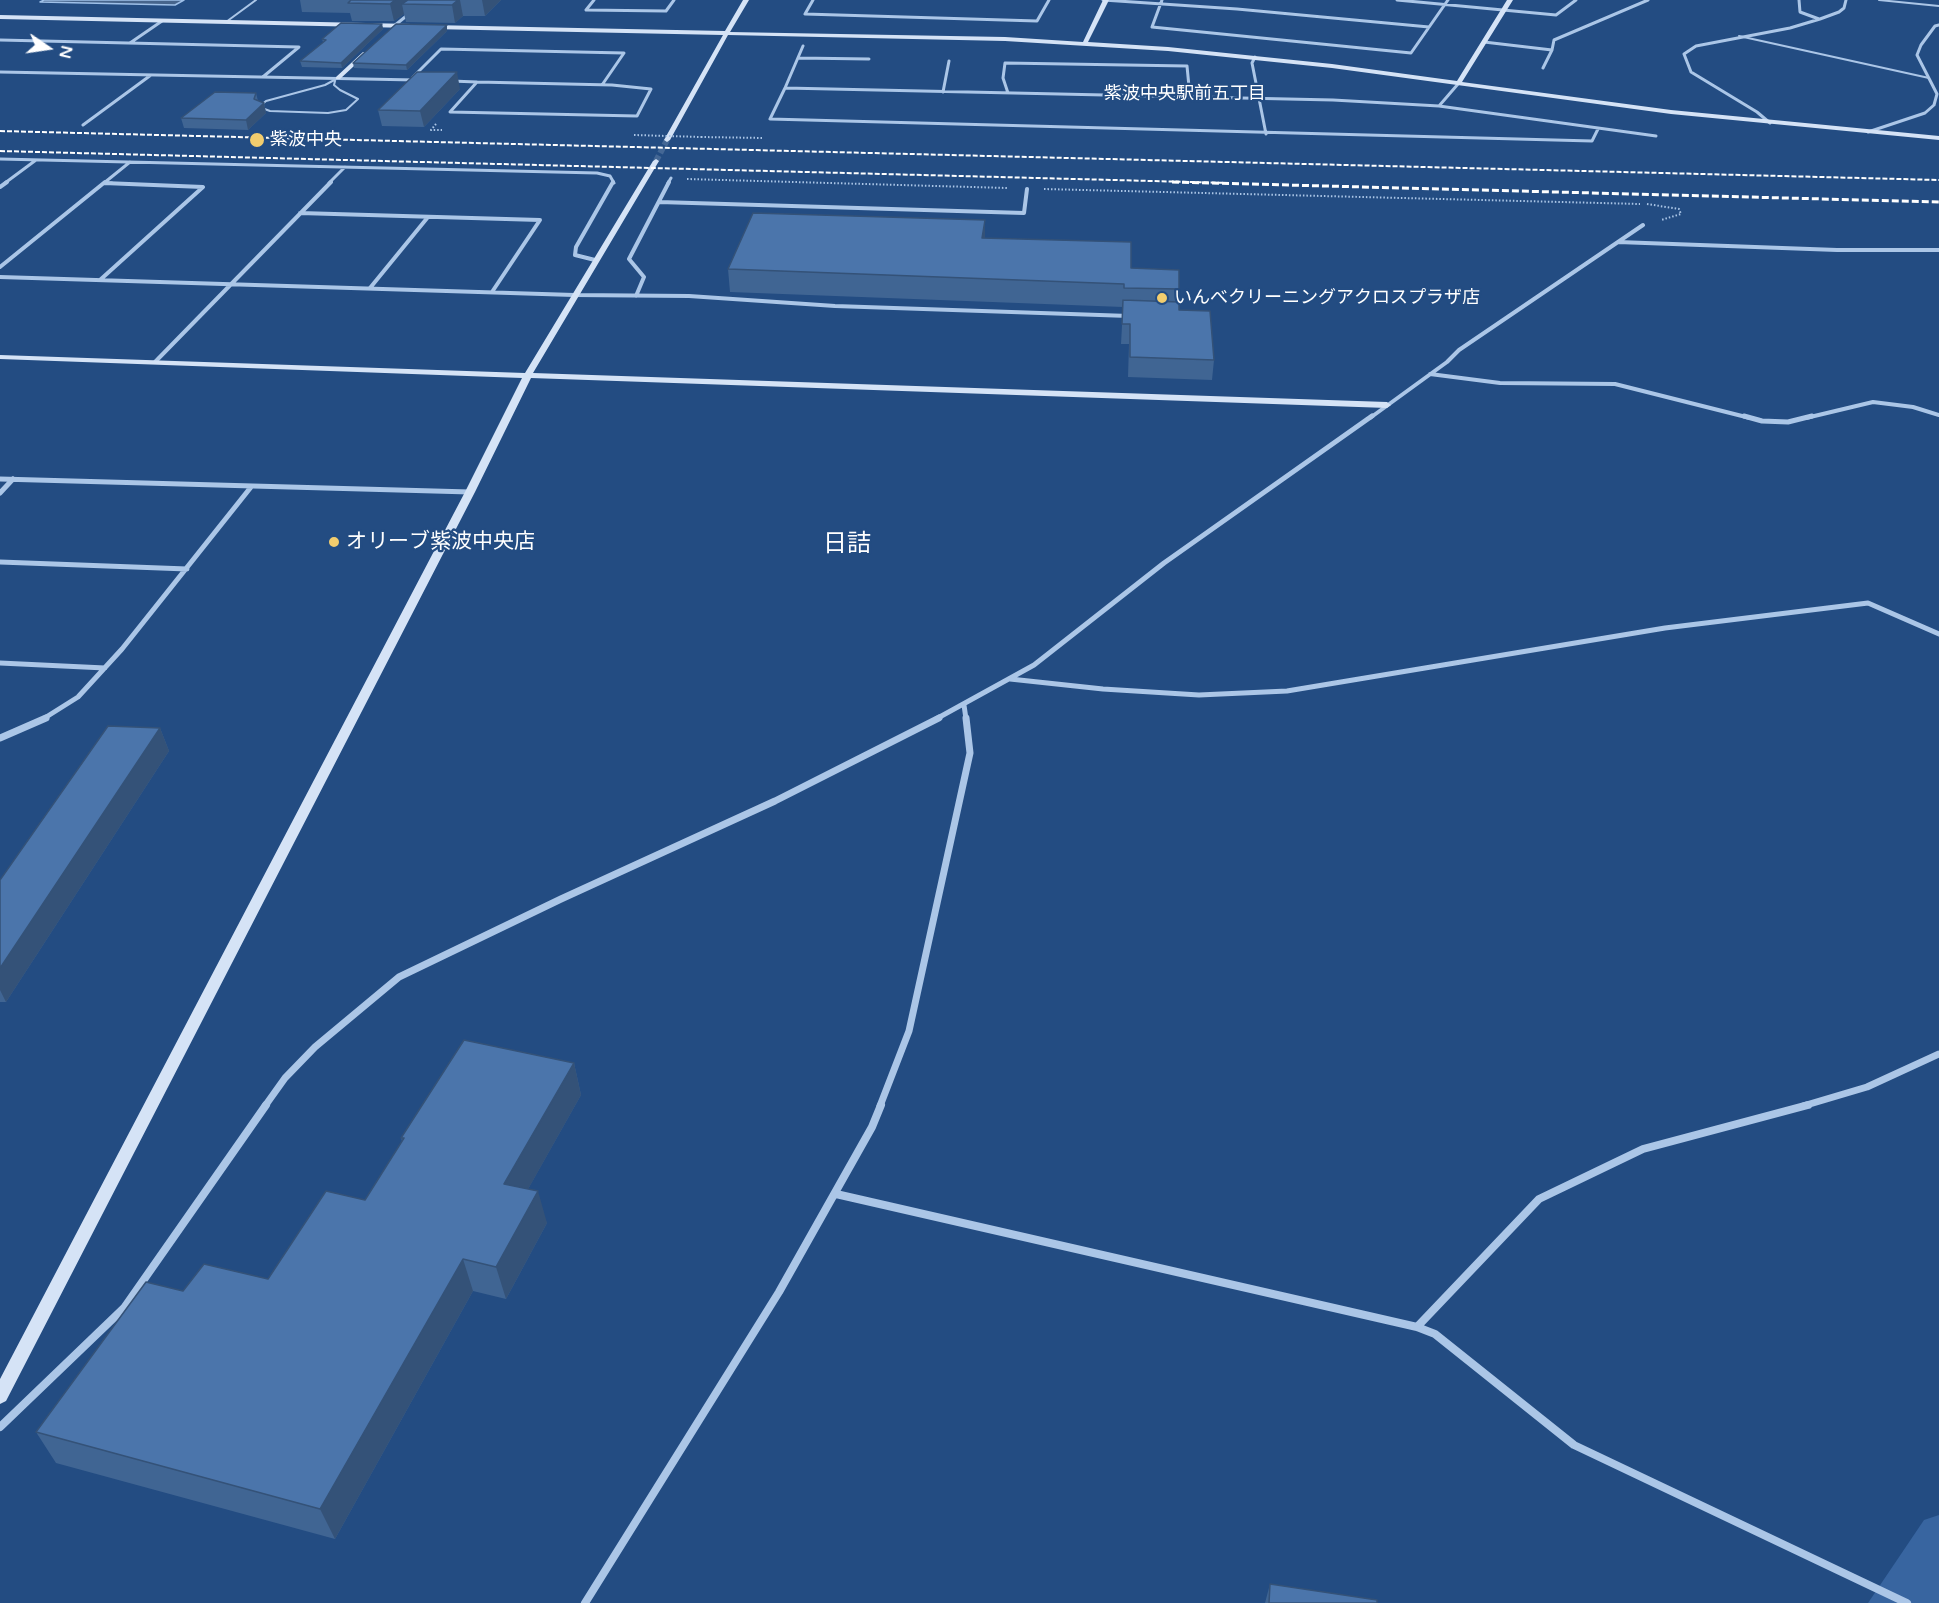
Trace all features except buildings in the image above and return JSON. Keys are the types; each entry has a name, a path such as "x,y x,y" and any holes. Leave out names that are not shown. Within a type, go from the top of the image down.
{"street":[{"path":"594,0 586,10 666,11 674,0"},
{"path":"668,140 746,0"},
{"path":"813,0 805,15 1037,21 1049,0"},
{"path":"1085,44 1105,0 1162,2 1429,27"},
{"path":"1397,0 1556,15 1576,0"},
{"path":"1162,2 1152,27 1411,53 1448,0"},
{"path":"1438,106 1458,84 1510,0"},
{"path":"1543,68 1554,40 1648,0"},
{"path":"1799,0 1800,12 1820,19"},
{"path":"1770,123 1757,111 1691,72 1684,54 1696,46 1790,28 1820,19 1839,12 1844,8 1846,0"},
{"path":"391,28 417,8"},
{"path":"0,17 391,28 726,33 1085,44 1255,57 1770,123 1939,138"},
{"path":"130,43 162,21"},
{"path":"1868,132 1925,113 1934,105 1936,94 1917,55 1921,45 1935,26 1939,25"},
{"path":"0,40 299,47 263,77"},
{"path":"1484,42 1552,50"},
{"path":"803,46 770,119 1592,141 1598,129"},
{"path":"411,80 441,49 624,53 602,85"},
{"path":"336,80 368,50"},
{"path":"1255,57 1252,63 1266,134"},
{"path":"798,58 869,59"},
{"path":"943,92 949,61"},
{"path":"1008,93 1003,78 1005,63 1187,66 1190,97"},
{"path":"0,72 422,80"},
{"path":"84,125 151,75"},
{"path":"444,81 602,85 651,89 637,116 450,112 477,82"},
{"path":"785,88 1385,102 1438,106 1656,136"},
{"path":"0,159 597,173 610,176 614,183 576,247 575,255 595,260"},
{"path":"0,188 36,160"},
{"path":"0,1396 470,492 528,375 656,161"},
{"path":"0,267 131,162"},
{"path":"155,362 345,167"},
{"path":"636,296 644,277 629,259 671,178"},
{"path":"100,280 203,187 104,183"},
{"path":"659,202 1024,213 1028,189"},
{"path":"300,213 540,220 492,292"},
{"path":"370,288 428,217"},
{"path":"0,1427 124,1308 285,1078 315,1047 399,977 561,899 775,801 964,705 1034,665 1164,563 1253,502 1430,374 1459,350 1643,225"},
{"path":"1617,242 1837,250 1939,250"},
{"path":"0,277 574,295 689,296 854,307 1131,316"},
{"path":"0,357 1387,405"},
{"path":"1430,374 1500,382 1616,384 1762,422 1788,422 1873,402 1913,407 1939,415"},
{"path":"0,479 470,492"},
{"path":"0,493 13,479"},
{"path":"0,738 46,718 78,697 187,569 251,487"},
{"path":"0,562 187,569"},
{"path":"1010,679 1103,689 1198,695 1287,691 1665,628 1868,603 1939,634"},
{"path":"0,663 105,668"},
{"path":"585,1603 779,1292 872,1127 909,1031 970,753 964,705"},
{"path":"1416,1327 1539,1199 1643,1149 1788,1111 1867,1087 1939,1054"},
{"path":"836,1194 1416,1327 1435,1334 1574,1445 1906,1603"}],"lane":[{"path":"226,22 256,0"},
{"path":"1879,0 1939,6"},
{"path":"1739,36 1929,78"},
{"path":"336,80 334,85 358,99 346,110 328,113 270,111 260,107 272,99 336,80"}],"path":[{"path":"634,135 701,137"},
{"path":"671,178 1663,205 1678,209 1681,214 1643,225"}],"shaded area":[{"path":"44,0 184,0 175,5 40,2"},
{"path":"1939,1515 1939,1603 1868,1603 1924,1520"}],"tunnel":[{"path":"656,161 667,140"}],"railway":[{"path":"0,131 1939,180"},
{"path":"0,151 1229,183"},
{"path":"1172,182 1939,202"}],"place":[{"name":"紫波中央","path":"257,140"},
{"name":"いんべクリーニングアクロスプラザ店","path":"1162,298"},
{"name":"オリーブ紫波中央店","path":"334,542"}],"district":[{"name":"紫波中央駅前五丁目","path":"1185,94"},
{"name":"日詰","path":"847,545"}]}
